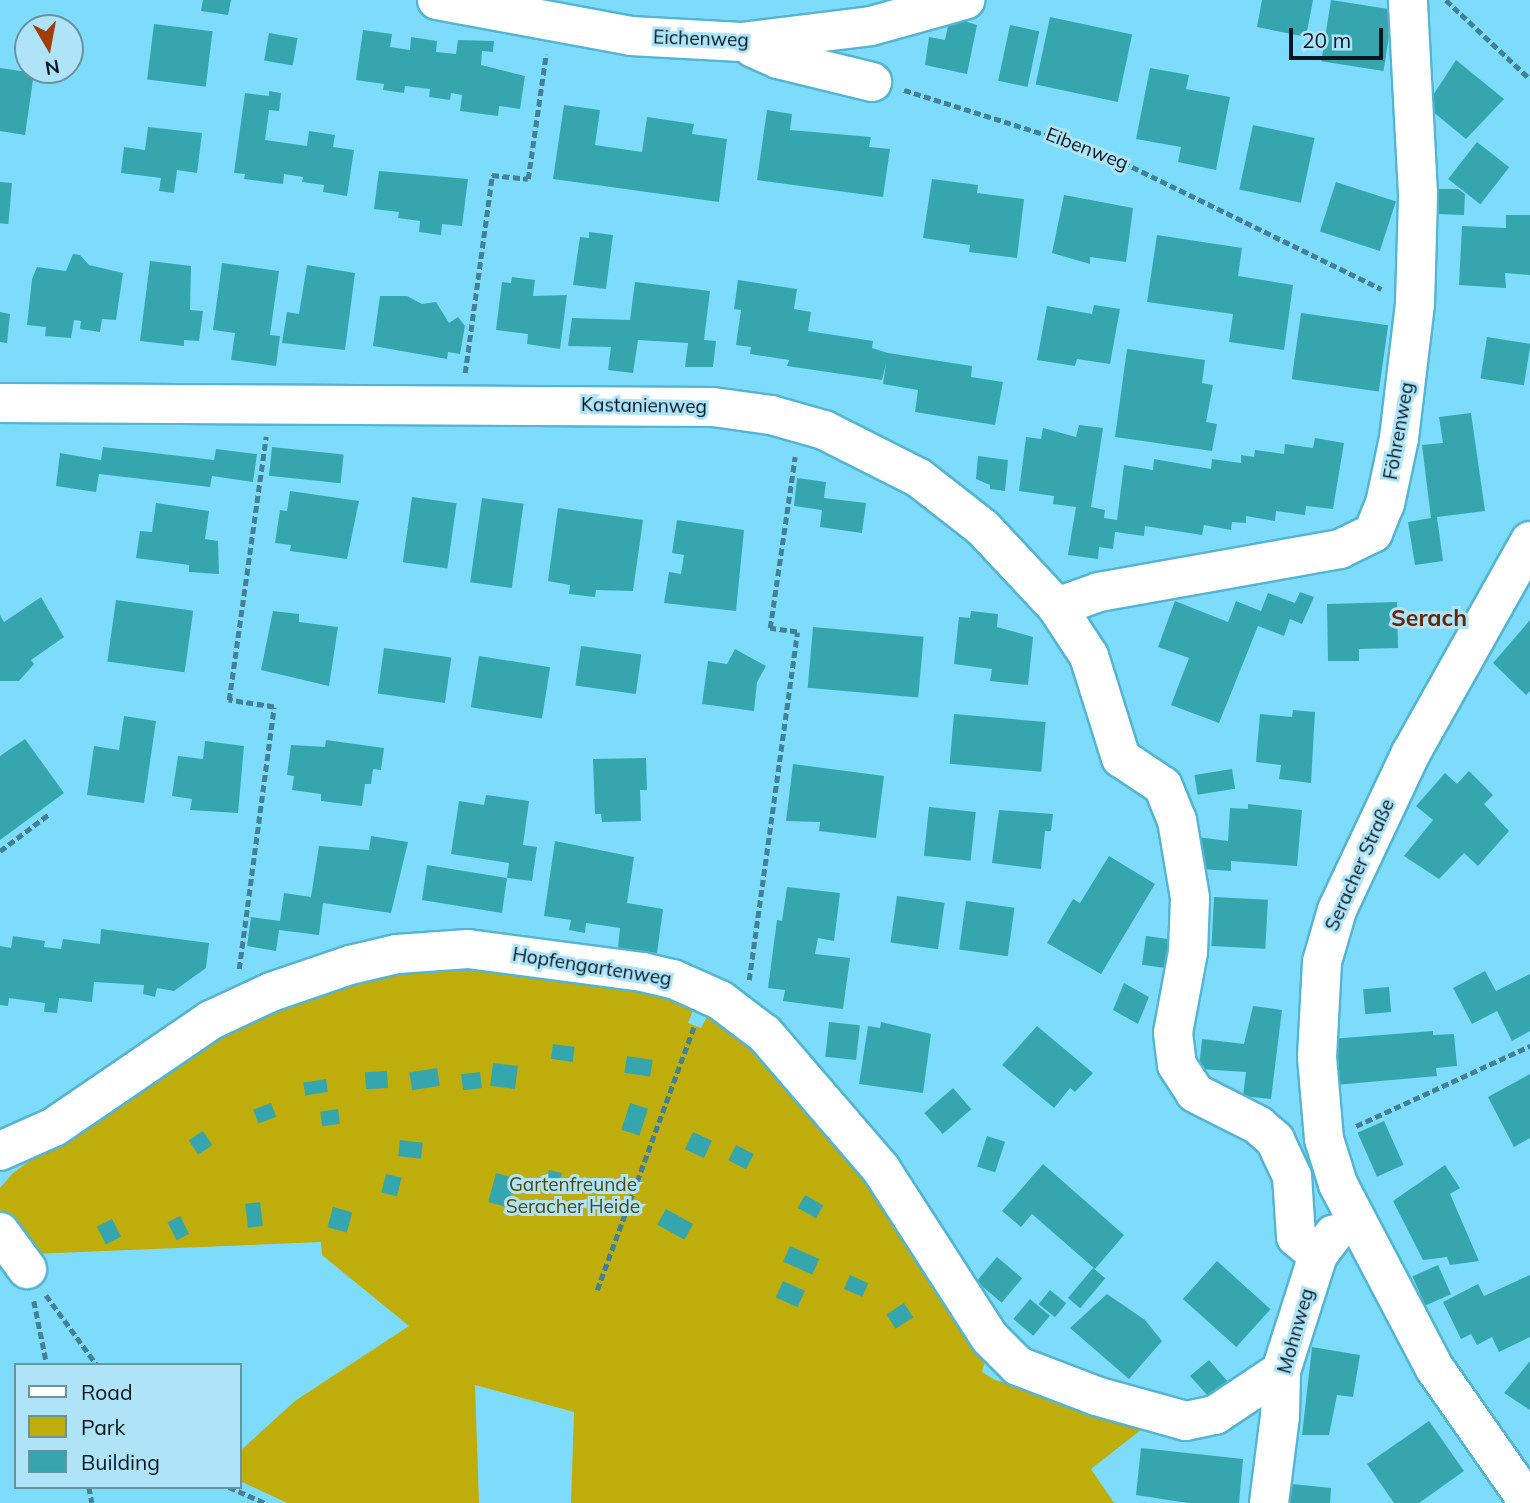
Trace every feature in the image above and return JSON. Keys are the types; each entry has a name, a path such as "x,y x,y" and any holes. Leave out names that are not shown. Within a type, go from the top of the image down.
{"street":[{"name":"Eichenweg","path":"437,0 551,22 662,39 741,42 871,26 965,0"},
{"name":"Föhrenweg","path":"1057,607 1099,592 1327,551 1367,538 1381,517 1394,463 1415,304 1418,194 1408,0"},
{"path":"741,42 772,57 872,82"},
{"name":"Kastanienweg","path":"0,403 703,407 801,422 873,451 941,493 983,528 1057,607 1089,656 1121,758 1163,786 1177,820 1186,867 1189,940 1173,1033 1177,1065 1195,1093 1258,1125 1275,1140 1292,1176 1296,1237 1318,1255"},
{"name":"Seracher Straße","path":"1529,1503 1435,1369 1355,1217 1324,1139 1317,1022 1322,962 1331,928 1411,753 1530,541"},
{"name":"Hopfengartenweg","path":"0,1151 46,1131 164,1049 235,1008 350,965 444,950 488,951 642,972 709,994 743,1015 765,1034 881,1169 953,1283 1010,1360 1096,1396 1185,1421 1215,1415 1281,1371"},
{"name":"Mohnweg","path":"1269,1503 1280,1416 1281,1371 1318,1255 1355,1217"},
{"path":"0,1232 27,1269"}],"path":[{"path":"1446,0 1530,79"},
{"path":"462,405 492,175 528,179 551,22"},
{"name":"Eibenweg","path":"872,82 994,115 1104,153 1415,304"},
{"path":"235,1008 274,707 229,700 271,405"},
{"path":"743,1015 797,632 770,628 801,422"},
{"path":"0,851 49,814"},
{"path":"597,1290 709,994"},
{"path":"1324,1139 1530,1046"},
{"path":"27,1269 47,1363"},
{"path":"27,1269 96,1363"},
{"path":"234,1489 265,1503"}],"green space":[{"name":"Gartenfreunde Seracher Heide","path":"436,965 605,980 696,1003 688,1023 701,1028 708,1015 737,1030 910,1231 987,1355 982,1372 995,1380 1151,1422 1091,1469 1114,1503 571,1503 574,1412 475,1385 479,1503 287,1503 242,1482 242,1449 295,1401 409,1326 322,1255 321,1242 32,1254 0,1209 0,1188 13,1173 120,1095 222,1031 332,985"}],"building":[{"path":"203,0 231,0 228,15 201,11"},
{"path":"1262,0 1313,0 1306,37 1257,27"},
{"path":"1331,0 1393,10 1384,71 1321,61"},
{"path":"1050,17 1132,34 1118,102 1036,84"},
{"path":"964,21 977,25 967,74 925,65 929,37 945,40 948,26"},
{"path":"154,24 213,31 206,87 147,80"},
{"path":"1010,25 1039,31 1027,87 998,81"},
{"path":"363,30 392,34 390,47 410,50 411,37 437,41 436,52 456,54 458,40 494,41 493,52 482,51 481,65 525,76 520,109 499,106 498,116 460,111 462,95 451,93 450,100 429,97 430,89 405,86 404,93 383,90 384,84 356,80"},
{"path":"269,33 298,38 293,66 264,61"},
{"path":"1456,60 1504,99 1466,139 1426,106"},
{"path":"0,68 14,70 14,84 32,84 25,135 0,131"},
{"path":"1150,68 1189,75 1186,89 1230,97 1216,170 1178,162 1181,147 1136,139"},
{"path":"269,91 281,93 279,111 269,110 265,140 307,146 309,131 335,135 333,147 354,150 347,196 323,192 324,185 302,182 303,177 284,174 283,184 244,179 245,174 234,173 245,93 269,96"},
{"path":"564,105 600,110 595,145 642,152 647,117 694,124 692,134 727,139 719,202 553,179"},
{"path":"767,110 792,114 790,130 871,137 869,147 890,149 883,197 757,180"},
{"path":"1253,125 1315,138 1301,203 1239,190"},
{"path":"148,127 202,133 197,173 177,170 174,193 159,191 161,178 121,173 124,147 145,150"},
{"path":"1477,142 1509,167 1480,204 1448,179"},
{"path":"379,171 468,179 462,226 442,224 441,235 419,232 420,221 398,218 399,212 374,209"},
{"path":"932,179 978,185 977,193 1024,199 1017,258 969,252 970,245 923,238"},
{"path":"0,182 12,183 8,224 0,223"},
{"path":"1336,182 1396,201 1380,251 1320,231"},
{"path":"1437,189 1458,189 1465,194 1464,215 1436,214"},
{"path":"1064,195 1133,208 1126,262 1090,257 1090,264 1052,253"},
{"path":"1506,215 1530,215 1530,275 1505,273 1506,288 1459,285 1462,226 1506,228"},
{"path":"589,232 613,235 606,289 573,285 580,237 589,238"},
{"path":"1157,235 1242,248 1238,276 1293,285 1284,350 1229,342 1233,314 1147,302"},
{"path":"73,254 80,255 89,265 123,273 116,320 102,319 100,332 80,329 81,321 74,320 71,338 45,336 46,327 27,325 32,279 37,267 66,271"},
{"path":"150,261 191,266 190,310 203,311 199,341 184,340 184,346 140,341"},
{"path":"222,263 279,271 270,335 280,336 276,366 231,360 235,333 213,330"},
{"path":"307,265 355,273 345,350 282,343 287,312 299,314"},
{"path":"512,277 535,280 533,296 567,295 560,349 527,344 528,334 496,330 502,282 511,283"},
{"path":"738,280 797,289 794,309 811,312 808,331 873,341 872,348 888,353 972,366 971,377 1003,382 995,425 915,412 918,390 883,384 886,364 882,380 787,366 789,360 750,354 751,347 736,345 741,310 734,309"},
{"path":"635,282 710,291 704,340 716,341 713,367 685,367 688,343 638,340 633,373 608,370 611,347 568,346 572,318 630,320"},
{"path":"380,296 407,296 422,304 436,302 449,323 458,317 465,326 460,354 448,352 447,359 373,346"},
{"path":"1094,305 1120,309 1110,364 1077,359 1075,366 1037,360 1047,306 1092,314"},
{"path":"0,312 10,314 7,343 0,342"},
{"path":"1301,313 1388,325 1379,392 1292,379"},
{"path":"1487,337 1530,344 1524,385 1480,378"},
{"path":"1127,349 1205,360 1202,383 1213,385 1206,422 1217,424 1212,451 1115,437"},
{"path":"1471,413 1485,511 1437,517 1443,561 1415,565 1408,522 1431,518 1422,445 1443,443 1439,417"},
{"path":"1079,425 1103,428 1091,507 1105,510 1104,518 1117,520 1124,465 1153,470 1154,459 1211,469 1212,459 1241,463 1241,455 1254,457 1255,450 1284,454 1285,444 1313,448 1315,438 1344,443 1333,509 1306,506 1305,515 1276,511 1275,521 1246,516 1246,523 1232,522 1231,530 1204,525 1202,535 1145,526 1144,536 1115,532 1113,549 1099,547 1098,559 1068,555 1076,507 1053,504 1054,496 1019,491 1026,437 1041,439 1043,428 1076,437"},
{"path":"103,447 214,460 216,449 257,454 253,482 212,476 210,487 99,474 96,492 56,486 60,453 101,460"},
{"path":"272,447 344,455 341,483 269,476"},
{"path":"978,456 1008,460 1005,491 990,489 990,485 976,479"},
{"path":"797,478 826,482 824,498 866,503 862,533 820,527 822,510 794,506"},
{"path":"290,491 359,501 347,559 290,551 291,545 275,543 280,510 287,511"},
{"path":"412,497 457,503 447,569 403,562"},
{"path":"482,498 524,504 512,588 470,582"},
{"path":"156,503 209,511 205,539 218,541 219,574 189,572 189,565 136,558 140,531 152,532"},
{"path":"558,508 643,520 633,591 596,590 595,597 569,594 570,585 548,581"},
{"path":"677,520 744,530 736,611 664,603 669,572 681,574 684,555 672,553"},
{"path":"1300,592 1314,597 1302,624 1290,619 1284,636 1258,626 1219,723 1171,705 1189,658 1158,647 1175,601 1228,622 1236,601 1261,611 1268,593 1295,603"},
{"path":"41,597 64,637 31,660 34,664 19,681 0,681 0,615 4,622"},
{"path":"116,600 193,611 185,672 107,661"},
{"path":"1397,602 1398,648 1359,649 1359,661 1328,661 1327,604"},
{"path":"273,611 299,614 299,622 338,627 329,686 261,670"},
{"path":"971,611 998,614 997,627 1033,637 1028,685 990,681 992,669 954,664 959,617 970,618"},
{"path":"1530,620 1530,691 1526,695 1493,663"},
{"path":"813,627 924,637 918,697 808,688"},
{"path":"581,646 641,654 636,694 575,686"},
{"path":"384,648 451,657 445,703 378,694"},
{"path":"735,649 766,666 757,682 754,711 702,704 708,661 727,664"},
{"path":"479,656 550,667 542,719 471,707"},
{"path":"1293,710 1315,712 1311,783 1279,779 1281,765 1256,762 1260,714 1292,717"},
{"path":"954,714 1046,722 1041,772 950,764"},
{"path":"124,716 156,721 144,803 87,795 94,746 119,750"},
{"path":"25,739 64,793 0,840 0,756"},
{"path":"326,740 384,748 381,770 373,769 371,784 365,784 362,806 321,801 321,794 292,790 294,776 287,775 291,745 325,747"},
{"path":"205,741 244,746 238,813 190,810 192,799 172,796 178,756 203,759"},
{"path":"646,758 647,790 640,790 641,821 602,822 601,814 595,814 593,759"},
{"path":"793,764 884,776 876,838 819,831 820,822 786,821"},
{"path":"1232,769 1235,789 1198,795 1194,775"},
{"path":"1469,771 1493,795 1484,804 1509,831 1478,866 1464,853 1439,879 1404,856 1433,820 1416,806 1445,773 1457,784"},
{"path":"486,795 529,801 523,845 537,847 532,881 507,878 509,863 451,854 459,801 484,805"},
{"path":"1248,804 1302,810 1297,866 1231,861 1231,871 1201,869 1197,837 1228,841 1230,808 1248,809"},
{"path":"929,807 976,812 971,861 924,856"},
{"path":"999,810 1053,814 1051,831 1045,831 1041,869 992,863"},
{"path":"371,836 408,842 391,913 323,903 319,935 279,930 276,951 247,946 251,917 280,921 284,893 311,897 319,846 369,850"},
{"path":"555,841 634,857 627,903 663,909 657,953 618,948 620,928 586,923 585,933 569,930 571,920 544,916"},
{"path":"1109,856 1155,884 1101,974 1047,943 1073,899 1080,903"},
{"path":"427,865 507,878 502,913 422,900"},
{"path":"787,887 840,893 834,941 818,938 815,954 850,958 843,1009 783,1001 785,990 768,988 777,920 782,921"},
{"path":"897,896 945,903 938,949 890,943"},
{"path":"1214,897 1268,900 1265,949 1211,946"},
{"path":"966,901 1015,908 1008,956 959,950"},
{"path":"101,929 209,943 206,968 174,991 157,988 155,997 143,994 144,985 94,982 92,1002 59,998 57,1013 44,1012 45,1003 9,998 8,1006 0,1005 0,946 11,948 13,936 45,941 44,947 61,949 63,939 100,944"},
{"path":"1146,936 1175,940 1171,969 1142,965"},
{"path":"1485,971 1496,991 1530,974 1530,1031 1512,1041 1497,1011 1472,1024 1453,988"},
{"path":"1124,983 1149,997 1138,1024 1113,1010"},
{"path":"1389,987 1391,1012 1365,1014 1363,989"},
{"path":"1253,1006 1282,1010 1271,1099 1243,1096 1246,1072 1199,1069 1202,1039 1244,1044"},
{"path":"829,1022 860,1025 856,1060 825,1057"},
{"path":"881,1022 931,1034 923,1093 859,1084 868,1026 880,1028"},
{"path":"1037,1026 1093,1073 1075,1092 1070,1088 1054,1108 1002,1065"},
{"path":"1433,1031 1433,1035 1454,1034 1457,1066 1436,1068 1437,1076 1335,1085 1331,1039"},
{"path":"553,1044 575,1047 573,1062 551,1059"},
{"path":"627,1056 653,1060 650,1077 624,1073"},
{"path":"493,1063 518,1066 515,1089 490,1086"},
{"path":"437,1068 440,1086 412,1090 409,1072"},
{"path":"387,1071 388,1088 366,1089 365,1072"},
{"path":"480,1072 482,1088 463,1090 461,1074"},
{"path":"1530,1074 1530,1138 1514,1147 1488,1097"},
{"path":"326,1079 328,1092 305,1095 303,1083"},
{"path":"953,1088 971,1109 943,1134 924,1113"},
{"path":"271,1103 276,1117 258,1124 253,1109"},
{"path":"630,1103 648,1109 639,1136 621,1130"},
{"path":"338,1109 340,1124 322,1126 320,1112"},
{"path":"1384,1121 1404,1165 1377,1177 1358,1133"},
{"path":"203,1131 212,1145 198,1155 189,1140"},
{"path":"693,1132 712,1141 704,1158 685,1149"},
{"path":"987,1136 1005,1142 995,1172 977,1166"},
{"path":"400,1140 423,1143 421,1159 398,1156"},
{"path":"736,1145 754,1154 746,1169 728,1160"},
{"path":"1043,1164 1124,1235 1095,1269 1032,1214 1021,1227 1002,1211"},
{"path":"1445,1165 1460,1188 1450,1194 1479,1261 1450,1265 1447,1257 1423,1260 1393,1201"},
{"path":"549,1170 562,1173 557,1194 544,1191"},
{"path":"496,1173 515,1178 508,1207 488,1202"},
{"path":"386,1174 402,1178 397,1196 381,1192"},
{"path":"805,1195 823,1205 816,1218 798,1208"},
{"path":"260,1202 263,1226 248,1228 245,1204"},
{"path":"333,1207 352,1212 347,1232 328,1227"},
{"path":"666,1209 693,1224 684,1240 657,1225"},
{"path":"180,1216 189,1234 177,1240 168,1222"},
{"path":"112,1219 121,1237 106,1245 97,1227"},
{"path":"790,1246 819,1259 812,1275 783,1262"},
{"path":"997,1257 1022,1278 1002,1303 976,1282"},
{"path":"1217,1261 1271,1309 1236,1347 1183,1299"},
{"path":"1438,1265 1451,1294 1425,1306 1412,1276"},
{"path":"1093,1268 1105,1278 1080,1308 1068,1298"},
{"path":"850,1275 868,1283 862,1297 844,1289"},
{"path":"1530,1275 1530,1337 1499,1352 1492,1337 1477,1345 1471,1334 1461,1339 1443,1302 1478,1284 1484,1296"},
{"path":"783,1281 805,1291 798,1307 776,1297"},
{"path":"1050,1290 1066,1303 1055,1317 1039,1304"},
{"path":"1107,1294 1145,1320 1162,1341 1129,1379 1070,1328"},
{"path":"1030,1299 1050,1316 1033,1336 1013,1319"},
{"path":"904,1303 913,1317 896,1329 886,1314"},
{"path":"1312,1347 1360,1355 1353,1397 1337,1395 1329,1435 1302,1435"},
{"path":"1209,1360 1230,1384 1208,1396 1190,1376"},
{"path":"1530,1361 1530,1410 1504,1393"},
{"path":"1429,1421 1464,1471 1419,1503 1394,1503 1367,1464"},
{"path":"1141,1448 1243,1459 1239,1503 1188,1503 1136,1495"},
{"path":"1292,1484 1331,1488 1330,1503 1290,1503"}],"district":[{"name":"Serach","path":"1429,618"}]}
